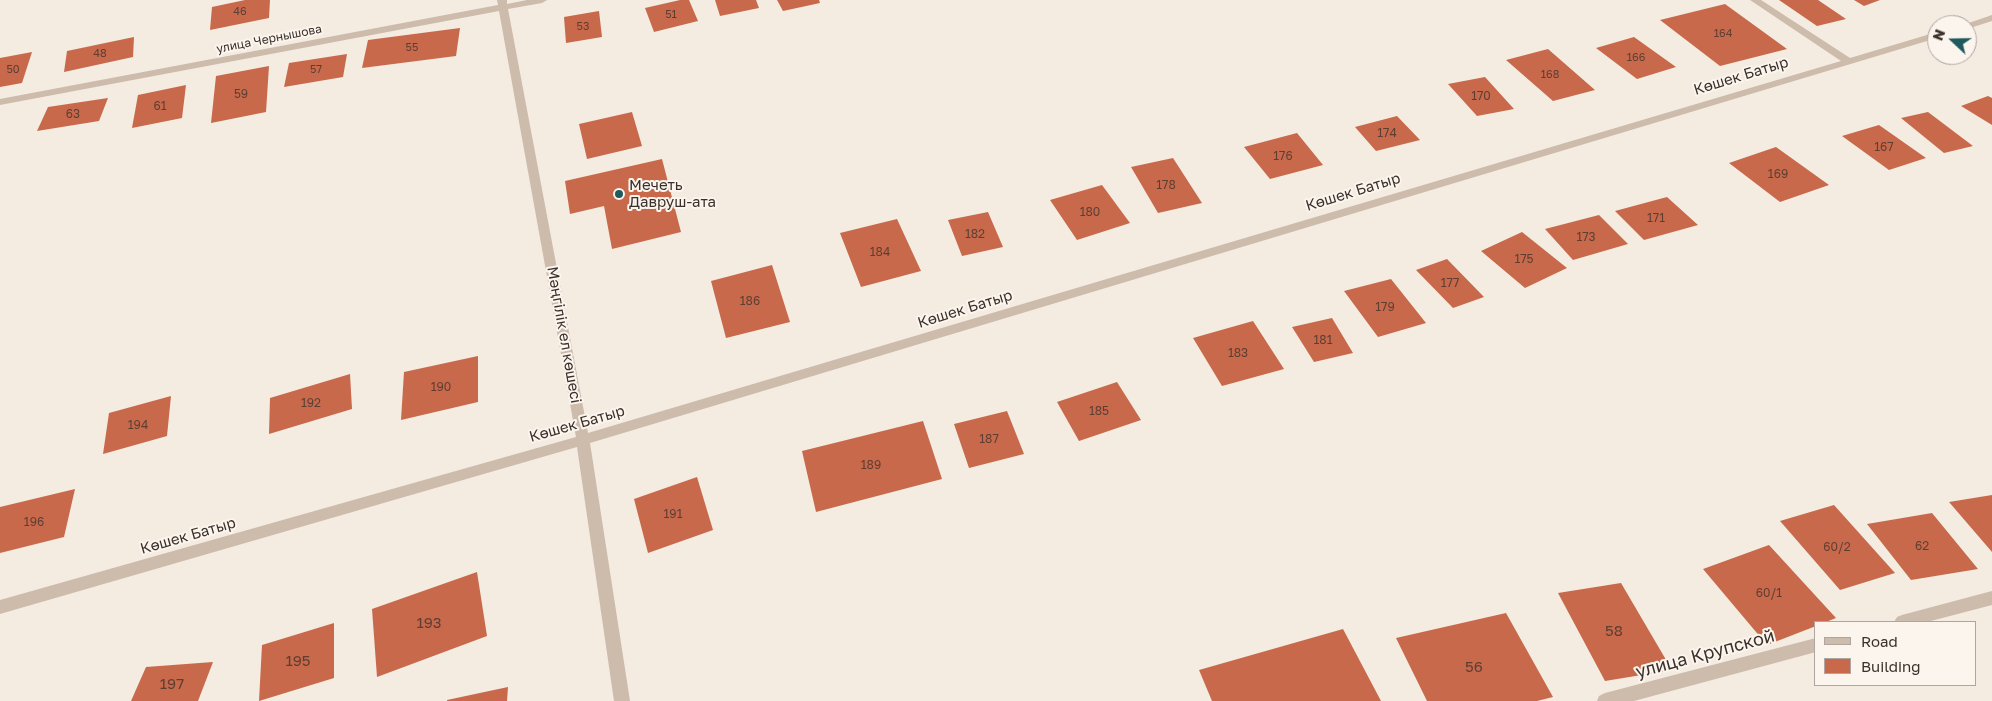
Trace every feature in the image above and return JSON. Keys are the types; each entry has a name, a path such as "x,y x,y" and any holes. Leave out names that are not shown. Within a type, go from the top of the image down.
{"street":[{"name":"улица Чернышова","path":"0,102 502,4 542,0"},
{"path":"1755,0 1848,61"},
{"name":"Мәңгілік ел көшесі","path":"502,4 583,440 622,701"},
{"path":"1977,23 1992,18"},
{"name":"Көшек Батыр","path":"0,607 583,440 1927,38"},
{"path":"1906,621 1992,598"},
{"name":"улица Крупской","path":"1605,701 1814,646"}],"building":[{"path":"245,0 270,0 269,18 210,30 212,7"},
{"path":"680,0 689,0 698,21 654,32 645,8"},
{"path":"715,0 756,0 759,8 720,16"},
{"path":"777,0 819,0 820,3 783,11"},
{"path":"1779,0 1818,0 1846,19 1817,26"},
{"path":"1854,0 1880,0 1864,6"},
{"path":"1725,4 1787,49 1720,66 1660,20"},
{"path":"599,11 602,37 566,43 564,17"},
{"path":"460,28 456,56 362,68 368,40"},
{"path":"134,37 133,57 64,72 67,51"},
{"path":"1634,37 1676,67 1637,79 1596,48"},
{"path":"1548,49 1595,90 1553,101 1506,60"},
{"path":"32,52 22,83 0,87 0,58"},
{"path":"347,54 343,77 284,87 289,63"},
{"path":"269,66 266,112 211,123 216,76"},
{"path":"1485,77 1514,109 1477,116 1448,84"},
{"path":"186,85 182,118 132,128 138,95"},
{"path":"1988,96 1992,98 1992,125 1961,106"},
{"path":"108,98 99,121 37,131 48,107"},
{"path":"632,112 642,146 587,159 579,124"},
{"path":"1928,112 1973,146 1944,153 1901,118"},
{"path":"1397,116 1420,140 1376,151 1355,127"},
{"path":"1879,125 1926,158 1889,170 1842,136"},
{"path":"1297,133 1323,165 1270,179 1244,147"},
{"path":"1776,147 1829,185 1780,202 1729,163"},
{"path":"1173,158 1202,203 1158,213 1131,167"},
{"name":"Мечеть Давруш-ата","path":"662,159 681,232 612,249 604,206 570,214 565,181"},
{"path":"1102,185 1130,223 1077,240 1050,200"},
{"path":"1667,197 1698,225 1644,240 1615,211"},
{"path":"988,212 1003,247 962,256 948,220"},
{"path":"1599,215 1628,244 1573,260 1545,229"},
{"path":"897,219 921,271 861,287 840,233"},
{"path":"1522,232 1567,268 1525,288 1481,251"},
{"path":"1447,259 1484,297 1453,308 1416,270"},
{"path":"772,265 790,322 726,338 711,281"},
{"path":"1391,279 1426,323 1378,337 1344,291"},
{"path":"1332,318 1353,353 1314,362 1292,327"},
{"path":"1253,321 1284,369 1222,386 1193,338"},
{"path":"478,356 478,402 401,420 404,372"},
{"path":"350,374 352,409 269,434 270,398"},
{"path":"1117,382 1141,420 1079,441 1057,402"},
{"path":"171,396 167,436 103,454 109,413"},
{"path":"1007,411 1024,454 969,468 954,424"},
{"path":"923,421 942,479 816,512 802,451"},
{"path":"697,477 713,530 648,553 634,499"},
{"path":"75,489 64,537 0,553 0,507"},
{"path":"1992,495 1992,552 1949,502"},
{"path":"1834,505 1895,573 1840,590 1780,521"},
{"path":"1932,513 1978,569 1911,580 1867,524"},
{"path":"1769,545 1836,618 1828,621 1814,621 1814,627 1767,645 1703,569"},
{"path":"477,572 487,636 377,677 372,609"},
{"path":"1621,583 1672,670 1605,681 1558,593"},
{"path":"1506,613 1553,697 1537,701 1427,701 1396,638"},
{"path":"334,623 334,678 259,701 262,645"},
{"path":"1343,629 1381,701 1212,701 1199,670"},
{"path":"213,662 198,701 131,701 146,667"},
{"path":"508,687 507,701 447,701 447,700"}],"place":[{"name":"Мечеть Давруш-ата","path":"619,194"}]}
